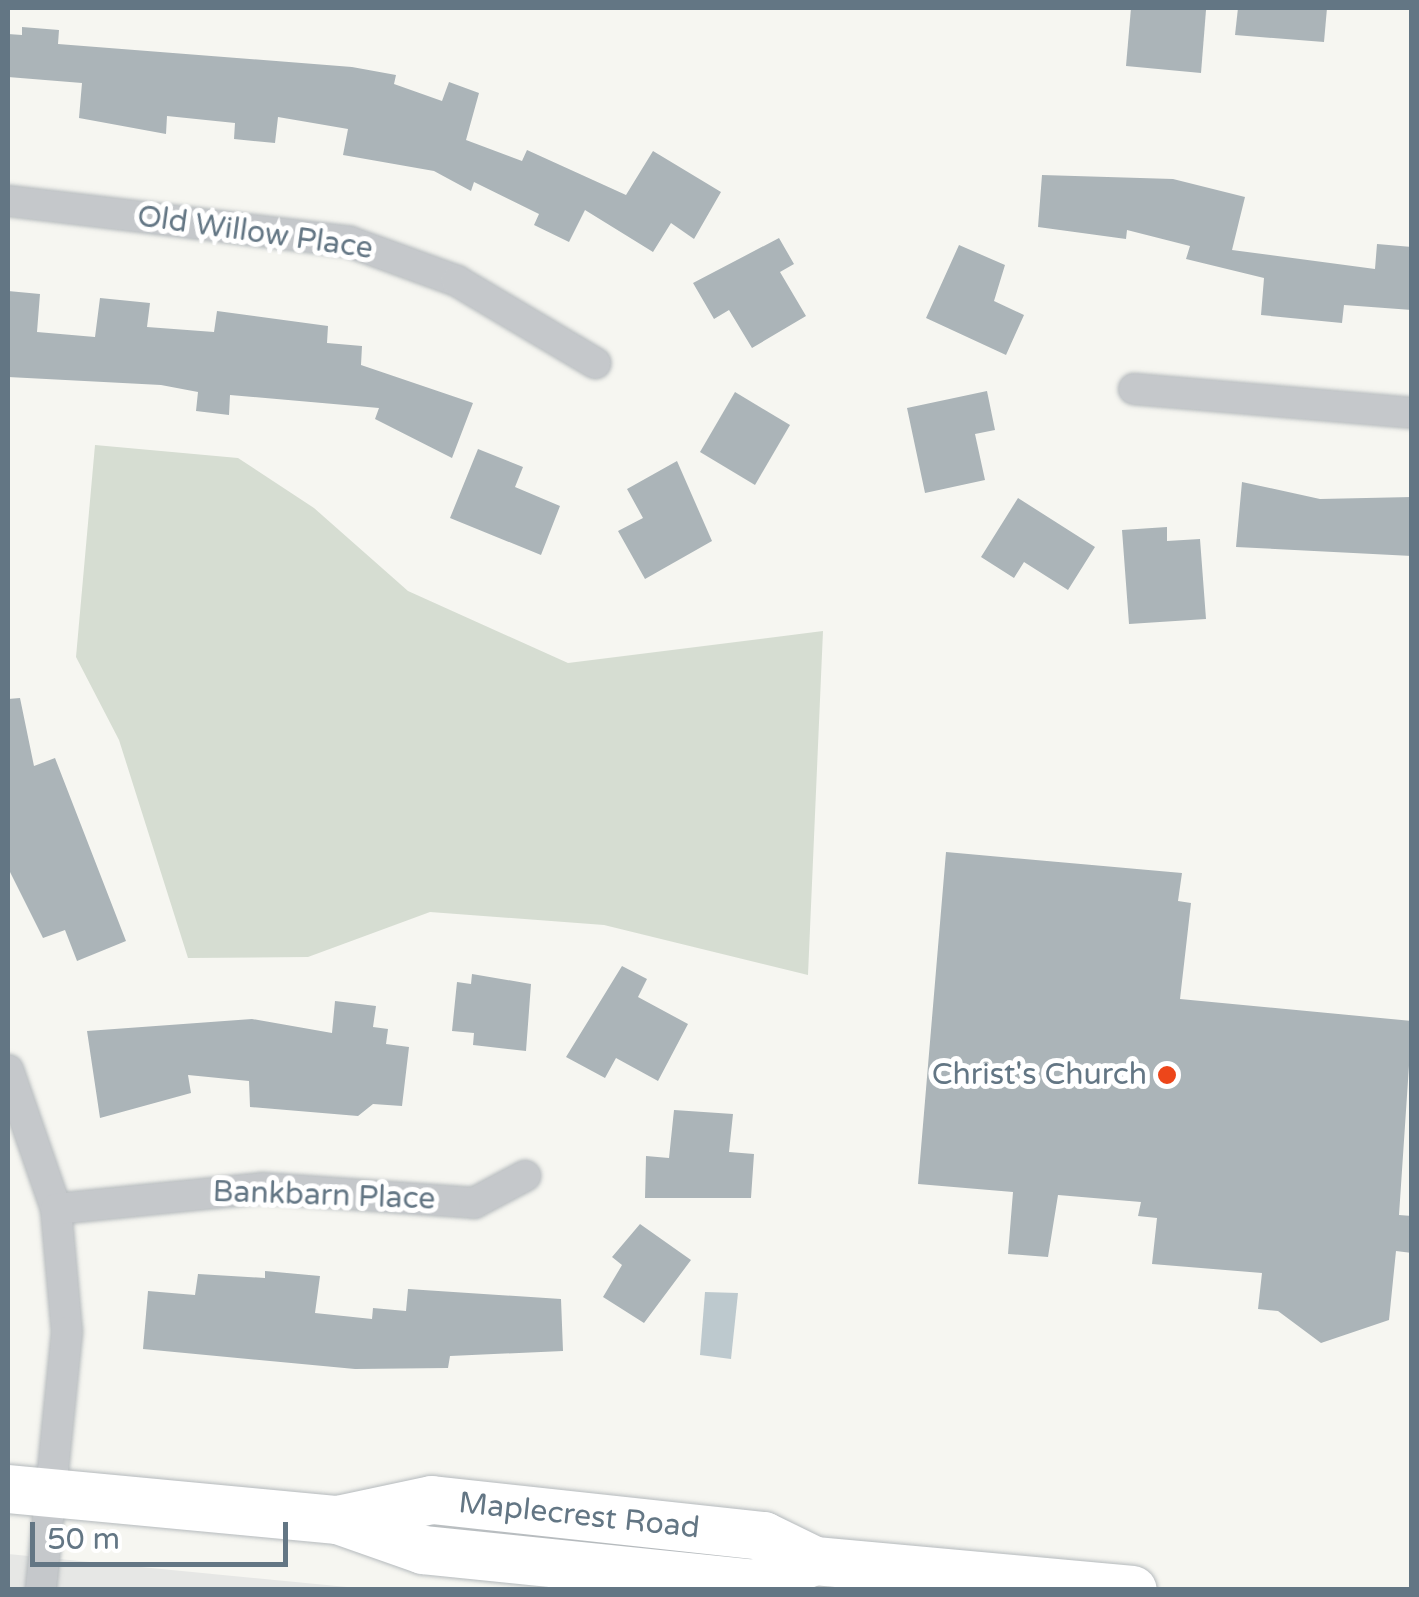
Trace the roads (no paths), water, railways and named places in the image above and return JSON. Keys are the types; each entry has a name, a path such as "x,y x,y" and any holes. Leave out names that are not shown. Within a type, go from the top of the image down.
{"main road":[{"name":"Maplecrest Road","path":"29,1491 338,1520 424,1550 755,1584 814,1575 1132,1590"}],"street":[{"name":"Old Willow Place","path":"8,201 350,242 457,280 595,363"},
{"path":"1134,388 1412,413"},
{"path":"8,1070 56,1209 67,1332 29,1491 40,1590"},
{"name":"Bankbarn Place","path":"56,1209 262,1188 474,1204 525,1176"}],"place":[{"name":"Christ's Church","path":"1167,1075"}]}
